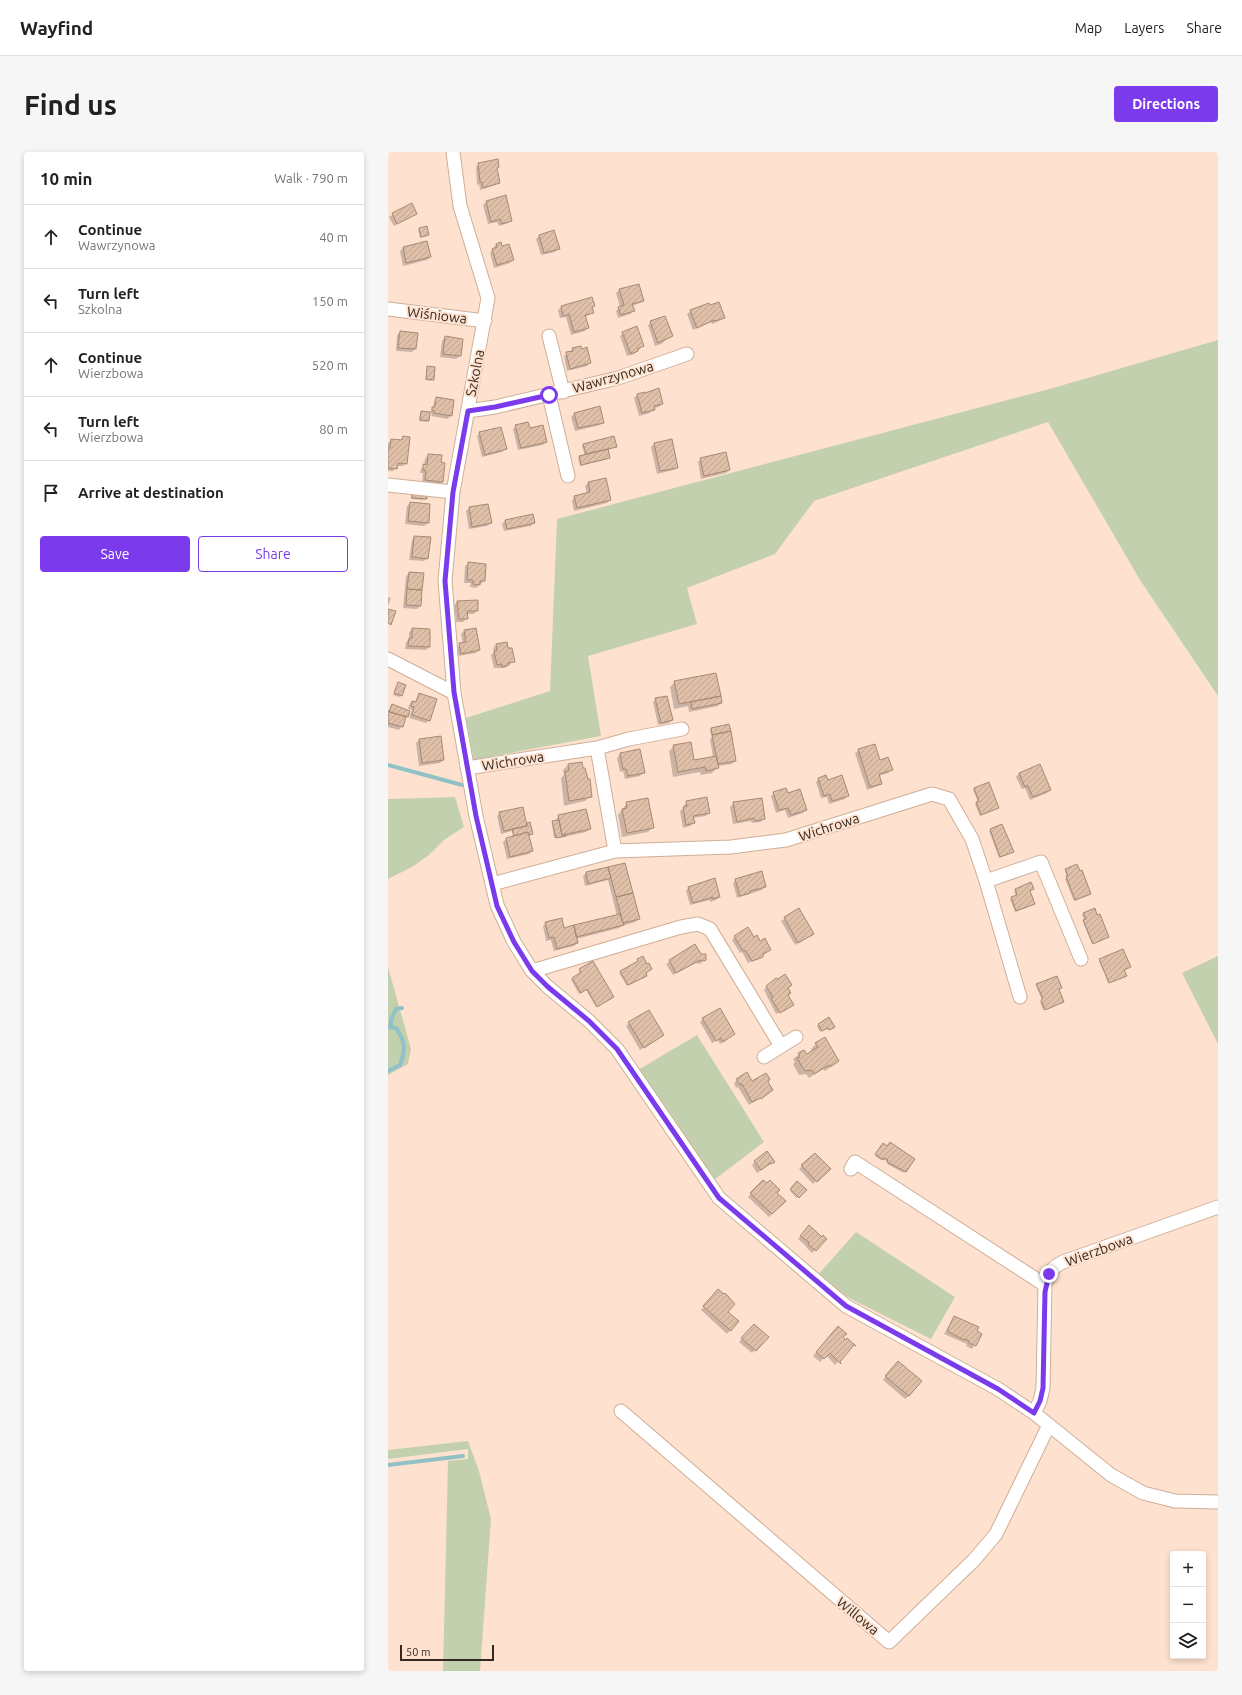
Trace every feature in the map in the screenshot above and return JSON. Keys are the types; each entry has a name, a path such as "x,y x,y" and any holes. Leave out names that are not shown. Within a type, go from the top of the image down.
{"street":[{"name":"Szkolna","path":"453,152 460,206 488,298 453,492 445,581 454,692"},
{"name":"Wiśniowa","path":"388,309 485,321"},
{"path":"548,336 563,392"},
{"name":"Wawrzynowa","path":"468,411 495,407 618,378 687,354"},
{"path":"549,395 568,476"},
{"path":"388,486 453,492"},
{"path":"388,659 454,692 476,816 497,906 514,942 532,971 548,987 589,1021 617,1049 719,1198 846,1306 998,1389 1034,1413 1111,1475 1143,1493 1175,1501 1218,1502"},
{"name":"Wichrowa","path":"467,768 597,748 629,739 682,729"},
{"path":"597,748 615,851"},
{"name":"Wichrowa","path":"492,884 615,851 731,847 786,840 932,794 949,799 972,839 1020,997"},
{"path":"986,881 1041,862 1081,959"},
{"path":"532,971 681,926 698,924 710,929 782,1046"},
{"path":"764,1057 796,1037"},
{"path":"851,1169 855,1162 1045,1285"},
{"name":"Wierzbowa","path":"1034,1413 1040,1401 1043,1388 1045,1285 1050,1271 1060,1264 1218,1207"},
{"name":"Willowa","path":"621,1411 889,1642 974,1560 996,1534 1049,1426"}],"green space":[{"path":"1218,340 1218,696 1140,580 1048,422 814,501 775,554 687,588 697,624 588,656 601,736 474,760 466,718 550,691 557,519 1053,388"},
{"path":"455,797 464,827 444,840 429,855 412,867 388,879 388,799"},
{"path":"1218,956 1218,1044 1182,973"},
{"path":"388,967 411,1049 408,1064 388,1075"},
{"path":"697,1035 764,1142 714,1180 638,1070"},
{"path":"856,1232 955,1297 931,1339 851,1299 817,1276"},
{"path":"468,1441 479,1471 491,1519 480,1671 443,1671 448,1461 468,1459 468,1449 388,1459 388,1450"}],"building":[{"path":"498,159 499,167 497,168 500,183 483,188 482,182 480,182 478,163"},
{"path":"506,195 512,221 502,224 500,219 491,222 486,201"},
{"path":"412,203 417,214 397,224 392,213"},
{"path":"427,226 429,235 421,237 419,228"},
{"path":"554,230 560,249 544,253 539,235"},
{"path":"427,241 431,257 406,263 403,247"},
{"path":"501,242 502,246 509,244 514,260 497,265 492,249 497,247 496,244"},
{"path":"639,284 644,301 632,304 635,311 621,315 618,307 624,305 619,289"},
{"path":"592,297 595,306 592,307 594,313 585,315 589,328 574,332 569,314 563,316 561,306"},
{"path":"719,302 725,318 714,320 697,328 690,310 709,303 710,305"},
{"path":"665,316 673,336 658,343 650,321"},
{"path":"637,326 644,346 631,354 622,332"},
{"path":"400,331 418,333 416,349 398,348"},
{"path":"445,336 463,339 461,356 443,354"},
{"path":"581,346 582,349 587,347 591,363 570,369 566,352 573,351 572,348"},
{"path":"427,366 435,367 434,380 426,379"},
{"path":"659,388 663,404 654,406 655,410 642,413 637,394"},
{"path":"436,397 454,400 452,416 434,413 432,407 435,407"},
{"path":"600,406 604,423 578,428 574,413"},
{"path":"421,411 430,412 429,421 420,420"},
{"path":"528,422 530,428 543,425 547,442 521,448 515,425"},
{"path":"501,427 507,449 485,455 479,432"},
{"path":"403,436 410,437 407,464 398,463 397,469 388,468 388,448 390,448 391,439 402,440"},
{"path":"614,436 617,447 586,454 583,444"},
{"path":"672,439 678,468 660,471 654,443"},
{"path":"608,449 610,458 581,465 579,456"},
{"path":"726,452 730,470 704,476 700,458"},
{"path":"428,454 442,455 441,462 445,463 443,482 425,480 426,471 423,470 423,464 427,465"},
{"path":"606,478 611,500 577,508 574,496 590,492 588,482"},
{"path":"412,491 427,493 427,499 412,498"},
{"path":"410,502 430,504 429,523 408,521"},
{"path":"488,504 492,523 472,527 469,507"},
{"path":"533,514 535,523 507,529 505,520"},
{"path":"414,536 431,537 428,559 412,557"},
{"path":"468,562 486,564 485,581 480,581 480,585 473,584 473,580 467,580"},
{"path":"409,572 424,573 422,590 407,589"},
{"path":"407,589 422,590 421,606 406,605"},
{"path":"478,600 478,611 467,611 468,619 459,619 457,601"},
{"path":"388,609 396,611 391,625 388,623"},
{"path":"412,628 430,629 430,647 408,646 409,638 412,638"},
{"path":"476,628 480,650 461,654 459,643 466,642 464,630"},
{"path":"507,642 508,648 512,648 515,662 508,663 509,665 502,667 502,664 497,665 494,651 497,651 496,644"},
{"path":"716,673 721,696 679,704 674,681"},
{"path":"398,682 406,685 402,696 394,693"},
{"path":"419,693 437,699 430,721 412,715 414,707 411,706 412,701 416,702"},
{"path":"667,696 673,720 661,723 655,698"},
{"path":"721,696 722,703 692,709 691,702"},
{"path":"392,704 410,711 408,717 389,712"},
{"path":"388,711 406,717 403,727 388,723"},
{"path":"729,724 731,731 712,735 711,728"},
{"path":"731,731 736,761 718,764 712,735"},
{"path":"441,736 444,760 422,763 419,739"},
{"path":"691,742 694,760 716,756 719,768 706,771 705,767 678,772 673,745"},
{"path":"875,744 880,760 888,757 893,770 879,774 882,784 870,787 858,749"},
{"path":"640,749 645,773 628,776 626,769 623,769 620,753"},
{"path":"582,762 588,779 590,779 592,797 569,801 565,772 569,771 568,764"},
{"path":"1040,764 1051,790 1033,797 1028,786 1025,787 1019,773"},
{"path":"826,775 828,780 842,775 849,796 832,801 830,794 824,796 818,778"},
{"path":"989,782 999,808 981,815 976,802 979,801 974,788"},
{"path":"786,788 788,793 800,789 807,810 791,815 788,808 779,810 773,792"},
{"path":"707,797 710,813 693,816 695,823 686,825 683,807 687,806 686,801"},
{"path":"648,798 654,828 627,833 622,809 627,808 626,802"},
{"path":"762,798 765,819 755,821 754,818 737,822 733,802"},
{"path":"523,807 527,826 504,831 499,812"},
{"path":"586,809 591,829 562,835 558,815"},
{"path":"559,820 562,835 566,836 556,838 552,821"},
{"path":"530,822 533,834 529,835 528,832 514,836 512,829 527,826 527,823"},
{"path":"1002,824 1014,852 1000,857 990,829"},
{"path":"528,832 533,851 510,857 506,838"},
{"path":"625,863 633,893 616,897 608,867"},
{"path":"1077,864 1080,871 1082,870 1091,894 1075,900 1065,869"},
{"path":"608,867 611,878 588,884 586,872"},
{"path":"762,871 766,887 750,891 750,893 740,896 735,879"},
{"path":"715,878 720,897 713,899 713,897 693,903 688,887"},
{"path":"1031,882 1034,889 1030,891 1035,904 1016,911 1011,897 1017,895 1015,889"},
{"path":"633,893 640,919 623,923 616,897"},
{"path":"799,908 814,934 798,943 784,917"},
{"path":"1095,908 1097,915 1100,914 1109,937 1093,944 1083,920 1086,919 1083,913"},
{"path":"620,914 624,925 576,937 574,925"},
{"path":"562,918 564,928 574,925 578,943 557,949 554,937 549,938 545,922"},
{"path":"748,927 754,937 757,935 760,941 765,938 771,950 763,954 763,957 752,961 745,950 743,951 734,936"},
{"path":"695,944 701,954 706,954 706,960 700,960 676,973 669,960"},
{"path":"1123,949 1131,967 1124,970 1127,976 1109,983 1099,959"},
{"path":"643,956 647,964 649,963 652,969 646,973 647,976 628,985 620,971 638,961 637,959"},
{"path":"593,961 614,997 597,1007 587,989 581,993 572,978 581,972 579,969"},
{"path":"785,974 792,985 788,988 791,993 788,995 794,1005 780,1013 766,986 776,978 778,979"},
{"path":"1057,976 1062,988 1059,989 1064,1002 1045,1010 1041,1000 1043,998 1036,984"},
{"path":"720,1008 735,1034 723,1042 721,1038 716,1041 702,1018"},
{"path":"649,1010 664,1035 644,1048 628,1022"},
{"path":"829,1017 835,1027 830,1030 828,1028 822,1031 818,1024"},
{"path":"825,1037 839,1061 814,1074 812,1070 804,1070 797,1058 800,1057 798,1053 804,1050 807,1054 818,1047 815,1043"},
{"path":"747,1072 752,1081 766,1073 770,1079 768,1082 773,1090 761,1099 752,1102 742,1084 740,1085 736,1079"},
{"path":"890,1142 915,1159 906,1172 887,1162 888,1160 884,1158 883,1160 875,1154 883,1143 887,1146"},
{"path":"767,1151 775,1162 770,1163 761,1170 754,1161"},
{"path":"815,1153 831,1169 817,1182 801,1165"},
{"path":"763,1180 767,1183 770,1180 780,1190 777,1193 786,1201 772,1214 750,1193"},
{"path":"797,1181 807,1190 799,1198 790,1189"},
{"path":"809,1225 822,1237 823,1235 827,1239 816,1251 808,1244 809,1242 800,1236"},
{"path":"718,1289 724,1294 725,1293 735,1304 728,1312 739,1321 731,1331 703,1306"},
{"path":"954,1316 979,1327 977,1331 982,1334 976,1346 969,1343 969,1341 947,1331"},
{"path":"754,1324 769,1337 756,1351 741,1338"},
{"path":"838,1326 847,1334 843,1337 846,1340 847,1338 856,1346 854,1345 840,1362 841,1364 830,1353 824,1359 816,1352"},
{"path":"898,1361 922,1381 909,1396 885,1376"}],"waterway":[{"path":"388,765 462,785"},
{"path":"391,1027 391,1020 396,1009 402,1008"},
{"path":"388,1027 396,1028 404,1045 400,1065 388,1071"},
{"path":"388,1465 463,1456"}],"route":[{"path":"549,395 495,407 468,411 453,492 445,581 454,692 476,816 497,906 514,942 532,971 548,987 589,1021 617,1049 719,1198 846,1306 998,1389 1034,1413 1040,1401 1043,1388 1045,1285 1049,1274"}]}
